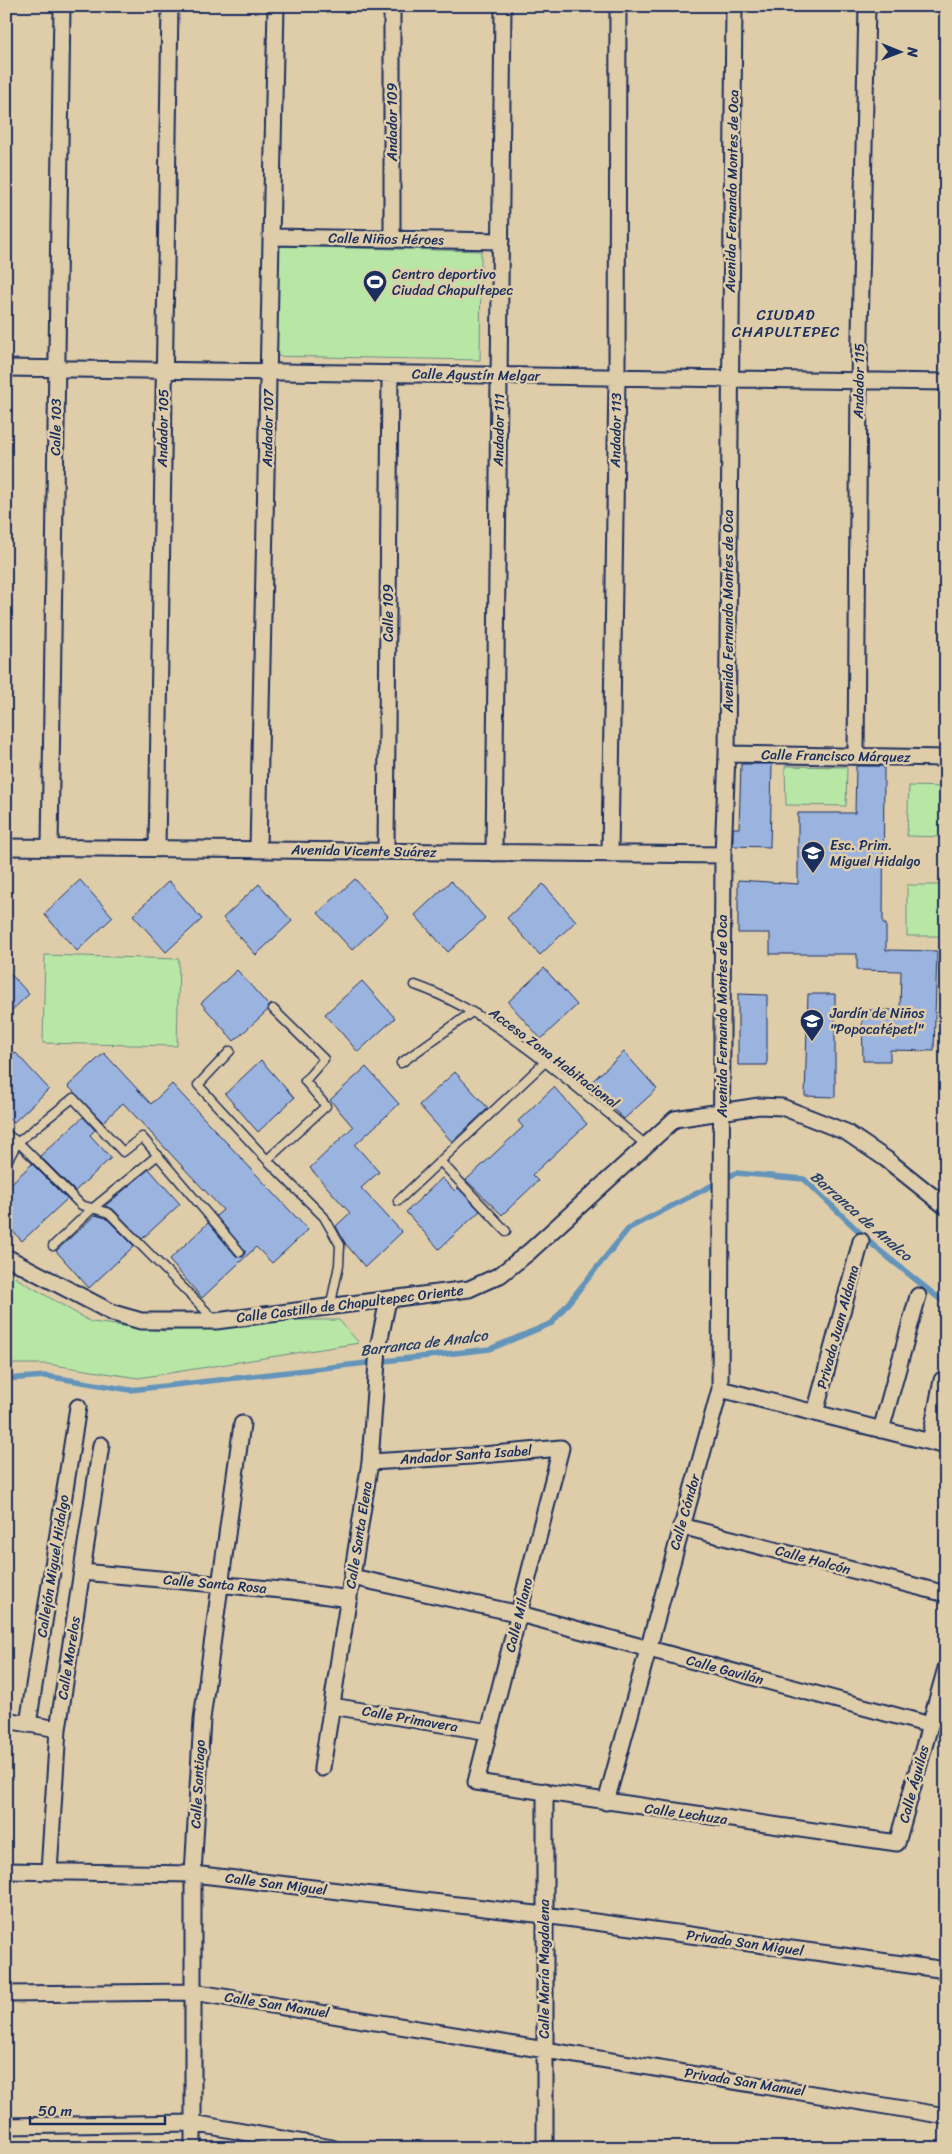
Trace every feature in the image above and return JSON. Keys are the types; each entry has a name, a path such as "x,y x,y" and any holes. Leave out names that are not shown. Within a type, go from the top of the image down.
{"street":[{"name":"Calle 103","path":"50,848 62,6"},
{"name":"Andador 105","path":"157,849 170,6"},
{"name":"Andador 107","path":"258,850 276,6"},
{"name":"Andador 109","path":"392,6 392,238"},
{"name":"Andador 111","path":"494,853 504,6"},
{"name":"Andador 113","path":"610,854 617,377 618,6"},
{"name":"Avenida Fernando Montes de Oca","path":"720,1215 722,1162 722,855 727,754 734,6"},
{"name":"Andador 115","path":"856,756 859,381 867,6"},
{"name":"Calle Niños Héroes","path":"271,237 501,241"},
{"name":"Calle Agustín Melgar","path":"6,368 946,382"},
{"name":"Calle 109","path":"386,852 390,374"},
{"name":"Calle Francisco Márquez","path":"727,754 946,758"},
{"name":"Avenida Vicente Suárez","path":"6,847 722,855"},
{"name":"Calle Castillo de Chapultepec Oriente","path":"6,1257 114,1313 141,1321 216,1321 469,1289 500,1275 529,1252 645,1144 675,1120 760,1106 782,1107 846,1132 886,1159 946,1207"},
{"name":"Calle Cóndor","path":"606,1802 720,1389 720,1215"},
{"name":"Privada Juan Aldama","path":"815,1413 861,1241"},
{"path":"882,1430 918,1296"},
{"name":"Calle Santa Elena","path":"322,1768 370,1462 378,1348 388,1300"},
{"path":"930,1442 942,1380 946,1380"},
{"path":"720,1389 946,1446"},
{"name":"Callejón Miguel Hidalgo","path":"28,1724 78,1407"},
{"name":"Calle Santiago","path":"193,2148 193,1874 202,1718 242,1424"},
{"name":"Calle Morelos","path":"49,1872 58,1728 101,1445"},
{"name":"Andador Santa Isabel","path":"370,1462 561,1448"},
{"name":"Calle Milano","path":"476,1782 561,1448"},
{"name":"Calle Halcón","path":"681,1526 946,1594"},
{"name":"Calle Santa Rosa","path":"82,1572 219,1584 349,1599"},
{"path":"352,1577 520,1614"},
{"name":"Calle Gavilán","path":"520,1614 930,1725"},
{"name":"Calle Águilas","path":"897,1843 946,1668"},
{"name":"Calle Primavera","path":"332,1706 489,1732"},
{"path":"6,1720 58,1728"},
{"name":"Calle Lechuza","path":"476,1782 897,1843"},
{"name":"Calle María Magdalena","path":"545,1791 545,2148"},
{"name":"Calle San Miguel","path":"6,1871 193,1874 544,1916"},
{"name":"Privada San Miguel","path":"544,1916 946,1970"},
{"name":"Calle San Manuel","path":"6,1994 193,1992 544,2049"},
{"name":"Privada San Manuel","path":"544,2049 946,2116"},
{"path":"6,2126 193,2123 332,2148"}],"lane":[{"name":"Acceso Zona Habitacional","path":"415,985 442,995 472,1012 544,1062 645,1144"},
{"path":"267,1160 326,1106 305,1081 324,1059 273,1009"},
{"path":"401,1063 472,1012"},
{"path":"230,1051 198,1085 267,1160 324,1217 340,1245 339,1265 330,1308"},
{"path":"398,1201 544,1062"},
{"path":"6,1164 18,1142 73,1098 123,1152 142,1138 158,1154 240,1252"},
{"path":"6,1134 18,1142 81,1205 109,1213 216,1321"},
{"path":"53,1246 93,1208 158,1154"},
{"path":"440,1162 506,1231"}],"green space":[{"name":"Centro deportivo Ciudad Chapultepec","path":"271,246 481,251 480,360 270,356"},
{"path":"785,766 847,767 846,806 786,805"},
{"path":"909,786 946,787 946,837 907,836"},
{"path":"907,885 946,885 946,936 907,936"},
{"path":"45,955 179,959 177,1046 43,1043"},
{"path":"6,1272 91,1322 165,1331 263,1320 339,1320 359,1343 138,1378 47,1364 6,1364"}],"building":[{"path":"741,764 772,764 770,847 733,846 733,828 739,828"},
{"path":"856,766 884,766 883,924 886,924 886,950 937,951 934,1051 890,1050 890,1061 863,1061 862,1010 900,1010 901,971 857,970 857,954 770,954 770,933 738,933 738,880 798,884 798,813 855,813"},
{"path":"355,879 388,916 352,950 318,913"},
{"path":"80,880 113,917 77,951 44,914"},
{"path":"169,881 202,919 166,952 133,915"},
{"path":"451,881 485,918 448,952 415,915"},
{"path":"259,884 292,921 256,955 223,918"},
{"path":"543,884 576,921 540,955 507,918"},
{"path":"544,968 577,1005 541,1039 508,1002"},
{"path":"6,969 29,994 6,1016"},
{"path":"237,970 269,1006 268,1010 234,1041 201,1003"},
{"path":"362,981 395,1018 358,1052 325,1014"},
{"path":"738,994 767,995 767,1065 738,1065"},
{"path":"808,994 835,994 835,1097 805,1096"},
{"path":"15,1052 49,1089 13,1123 6,1116 6,1061"},
{"path":"624,1052 657,1089 624,1119 588,1085"},
{"path":"104,1053 151,1104 172,1084 308,1230 272,1263 256,1247 202,1298 169,1260 208,1223 236,1256 243,1257 245,1251 216,1216 223,1210 123,1103 103,1122 68,1086"},
{"path":"261,1060 294,1098 258,1132 225,1094"},
{"path":"366,1067 399,1104 355,1145 379,1172 361,1188 402,1232 365,1267 345,1243 336,1226 350,1213 310,1168 353,1127 330,1100"},
{"path":"455,1072 488,1108 452,1142 419,1105"},
{"path":"554,1087 587,1124 532,1175 538,1181 502,1215 466,1180 523,1127 518,1121"},
{"path":"83,1117 95,1130 90,1135 111,1158 75,1191 40,1156"},
{"path":"32,1164 67,1199 22,1241 6,1224 6,1188"},
{"path":"149,1169 180,1204 142,1239 113,1209 105,1206"},
{"path":"442,1178 455,1191 458,1188 480,1211 439,1249 406,1212"},
{"path":"95,1215 106,1218 134,1246 89,1288 56,1251"}],"waterway":[{"name":"Barranca de Analco","path":"6,1379 46,1376 130,1390 490,1349 552,1323 629,1228 736,1173 804,1179 874,1246 946,1304"}],"place":[{"name":"Centro deportivo Ciudad Chapultepec","path":"375,303"},
{"name":"Esc. Prim. Miguel Hidalgo","path":"813,874"},
{"name":"Jardín de Niños \"Popocatépetl\"","path":"812,1042"}],"district":[{"name":"CIUDAD CHAPULTEPEC","path":"786,324"}]}
